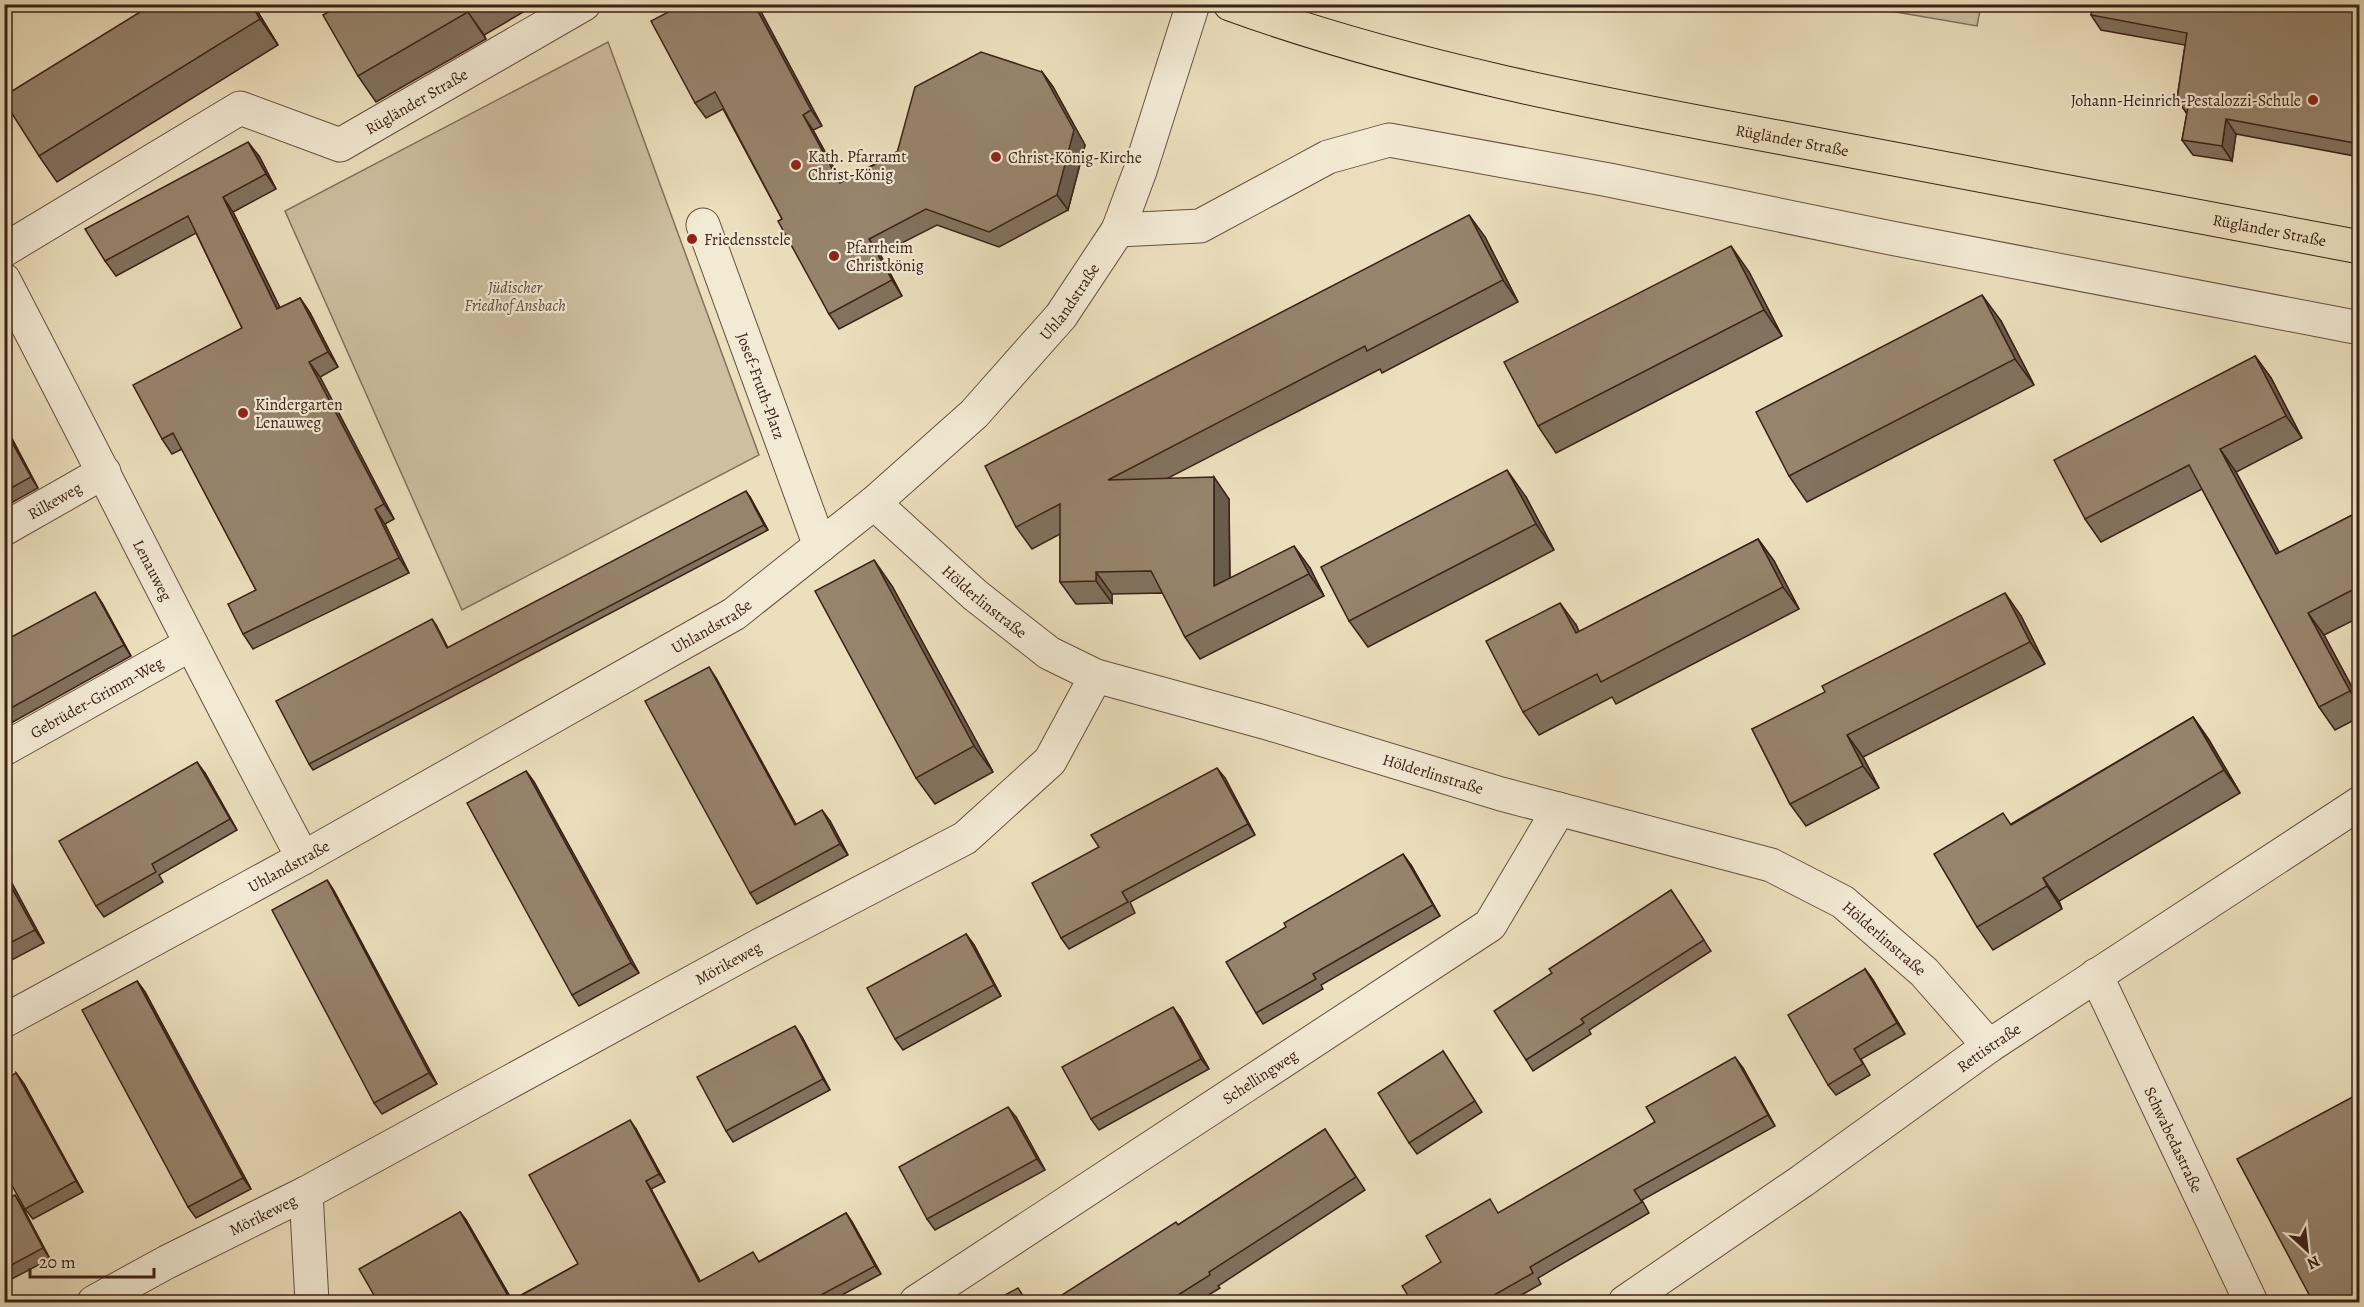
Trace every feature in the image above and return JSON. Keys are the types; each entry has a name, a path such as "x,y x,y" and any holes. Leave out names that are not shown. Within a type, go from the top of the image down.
{"main road":[{"name":"Rügländer Straße","path":"1230,4 1289,26 1607,105 2360,247"}],"street":[{"name":"Rügländer Straße","path":"4,250 240,108 340,145 584,4"},
{"name":"Uhlandstraße","path":"4,1021 303,858 734,614 874,502 974,414 1061,316 1118,230 1140,171 1193,4"},
{"path":"1118,230 1200,226 1328,157 1389,140 1610,180 1891,238 2360,328"},
{"name":"Josef-Fruth-Platz","path":"703,225 820,546"},
{"name":"Lenauweg","path":"4,280 105,472 190,644 303,858"},
{"name":"Rilkeweg","path":"4,529 105,472"},
{"name":"Hölderlinstraße","path":"874,502 975,595 1050,653 1096,676 1264,722 1559,809 1771,865 1843,902 1924,972 1989,1046"},
{"name":"Gebrüder-Grimm-Weg","path":"4,749 190,644"},
{"name":"Mörikeweg","path":"94,1302 167,1262 306,1192 742,955 965,838 1050,761 1096,676"},
{"name":"Rettistraße","path":"1625,1302 1802,1181 1989,1046 2360,803"},
{"name":"Schellingweg","path":"916,1302 1490,925 1559,809"},
{"name":"Schwabedastraße","path":"2096,975 2251,1302"},
{"name":"Mörikeweg","path":"306,1192 312,1302"}],"green space":[{"path":"1981,4 1977,26 1855,5"},
{"name":"Jüdischer Friedhof Ansbach","path":"608,42 759,455 462,610 285,211"}],"building":[{"path":"153,4 251,4 260,19 39,156 4,101 4,96"},
{"path":"342,4 472,4 465,8 468,12 358,76 323,15"},
{"path":"675,4 754,4 811,110 803,115 840,183 897,153 915,87 981,52 1042,72 1074,130 1057,195 989,232 926,209 869,239 892,280 829,314 778,221 782,219 715,92 695,103 651,21 676,8"},
{"name":"Johann-Heinrich-Pestalozzi-Schule","path":"2093,4 2360,4 2360,144 2226,119 2222,146 2182,140 2189,101 2177,99 2187,33 2091,15"},
{"path":"248,142 266,174 223,197 277,309 300,298 328,352 309,362 384,504 375,509 399,558 243,634 228,604 256,590 173,433 162,439 133,385 242,328 188,216 105,261 85,229"},
{"path":"1469,215 1503,280 1367,351 1365,346 1108,480 1214,477 1214,586 1294,546 1309,574 1185,637 1151,571 1096,572 1096,581 1060,582 1060,504 1016,527 985,466"},
{"path":"1731,246 1764,310 1538,426 1504,362"},
{"path":"1982,295 2015,359 1789,476 1756,412"},
{"path":"2255,356 2286,416 2220,449 2276,554 2360,511 2360,586 2308,613 2350,691 2319,707 2189,465 2085,519 2054,460"},
{"path":"4,428 31,477 4,492"},
{"path":"1507,470 1536,524 1349,621 1321,567"},
{"path":"746,491 764,525 309,764 276,701 432,619 447,648"},
{"path":"1758,539 1783,587 1601,682 1597,674 1523,712 1486,641 1560,603 1576,633"},
{"path":"874,560 974,746 916,778 815,591"},
{"path":"95,592 124,645 4,712 4,641"},
{"path":"2005,593 2030,642 1847,735 1863,766 1790,804 1752,729 1825,692 1822,686"},
{"path":"709,667 795,825 822,810 840,844 750,893 645,701"},
{"path":"2193,717 2224,770 2043,878 2047,886 1977,927 1934,854 2003,813 2011,825"},
{"path":"197,762 230,819 152,864 156,872 96,906 59,841"},
{"path":"1217,768 1248,824 1122,892 1128,902 1061,938 1032,883 1099,847 1091,835"},
{"path":"526,771 631,963 572,995 467,803"},
{"path":"1403,854 1433,905 1313,974 1316,979 1256,1013 1226,962 1286,927 1284,923"},
{"path":"4,874 35,930 4,946"},
{"path":"327,880 429,1073 374,1103 272,910"},
{"path":"1671,890 1704,940 1581,1019 1584,1023 1526,1060 1494,1011 1552,973 1549,969"},
{"path":"966,934 994,985 895,1039 867,988"},
{"path":"1865,969 1897,1023 1854,1049 1863,1064 1828,1085 1788,1015"},
{"path":"137,981 243,1178 188,1207 82,1010"},
{"path":"1173,1007 1201,1059 1091,1119 1062,1067"},
{"path":"795,1026 823,1079 726,1131 697,1077"},
{"path":"1443,1051 1475,1101 1409,1143 1378,1093"},
{"path":"1735,1057 1768,1115 1634,1190 1642,1202 1530,1267 1533,1273 1482,1302 1412,1302 1402,1286 1441,1262 1426,1236 1490,1199 1498,1213 1655,1122 1646,1107"},
{"path":"16,1073 76,1181 25,1209 4,1171 4,1080"},
{"path":"2360,1093 2360,1302 2313,1302 2237,1159"},
{"path":"1008,1107 1037,1159 927,1219 899,1167"},
{"path":"630,1120 659,1174 646,1181 699,1282 753,1252 759,1262 846,1213 875,1266 808,1302 378,1302 359,1269 460,1212 511,1301 578,1264 529,1175"},
{"path":"1325,1129 1356,1177 1209,1272 1210,1275 1167,1302 1051,1302 1176,1222 1178,1225"},
{"path":"15,1195 43,1248 4,1269 4,1200"},
{"path":"1018,1288 1027,1302 992,1302"},
{"path":"238,1297 241,1302 229,1302"}],"place":[{"name":"Johann-Heinrich-Pestalozzi-Schule","path":"2313,100"},
{"name":"Christ-König-Kirche","path":"996,157"},
{"name":"Kath. Pfarramt Christ-König","path":"796,165"},
{"name":"Friedensstele","path":"692,239"},
{"name":"Pfarrheim Christkönig","path":"834,256"},
{"name":"Kindergarten Lenauweg","path":"243,413"}]}
